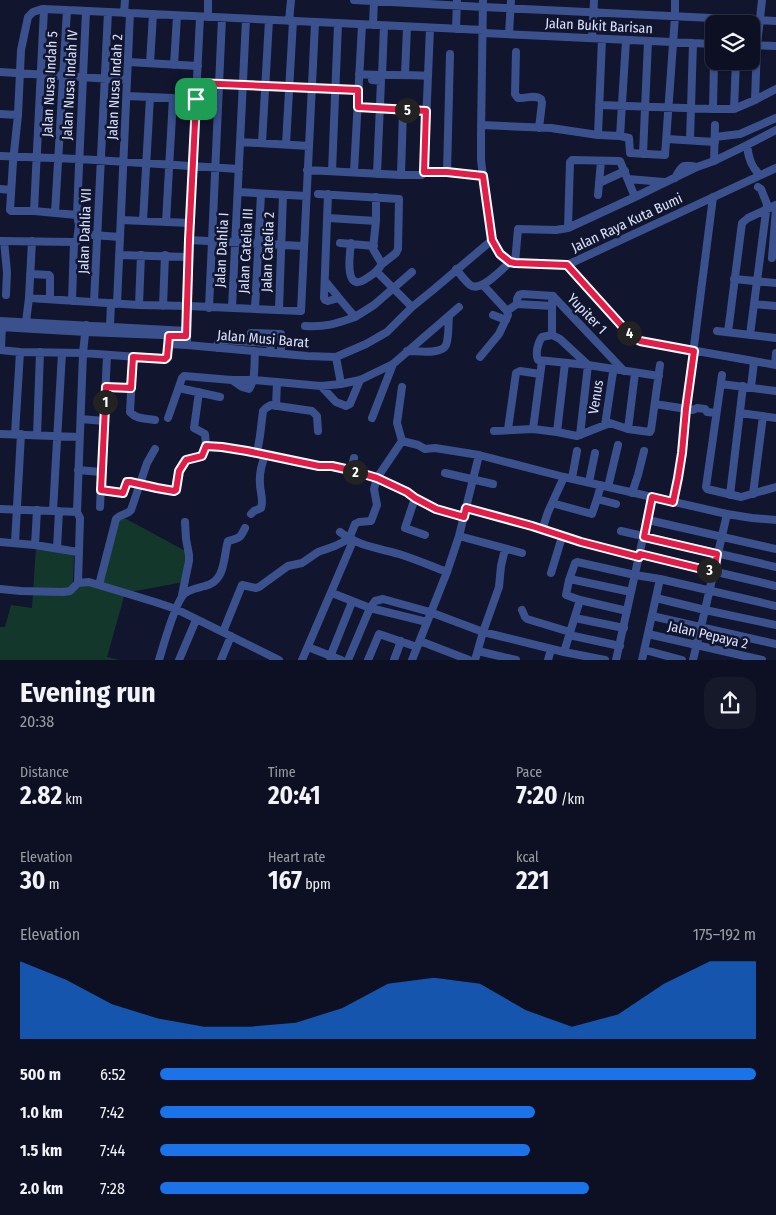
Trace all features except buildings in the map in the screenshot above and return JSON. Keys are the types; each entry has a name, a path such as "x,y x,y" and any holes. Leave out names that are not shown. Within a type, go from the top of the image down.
{"street":[{"path":"34,212 42,75 42,0"},
{"name":"Jalan Nusa Indah 2","path":"110,326 119,255 128,80 127,13 125,0"},
{"path":"208,0 208,17"},
{"path":"286,144 291,21 290,0"},
{"path":"354,0 483,4 510,9 705,17"},
{"path":"372,25 374,0"},
{"path":"509,34 511,0"},
{"path":"592,38 594,0"},
{"path":"568,228 571,160 620,162 630,153 666,155 675,0"},
{"path":"760,15 762,0"},
{"path":"456,29 457,3"},
{"path":"483,4 481,160 492,240 500,254 513,263"},
{"path":"43,9 33,12 28,17 21,50 18,115 10,208 11,212 77,215"},
{"name":"Jalan Bukit Barisan","path":"43,9 407,26 509,34 705,44"},
{"name":"Jalan Nusa Indah 5","path":"55,213 67,10"},
{"name":"Jalan Nusa Indah IV","path":"78,234 79,159 86,12"},
{"name":"Jalan Dahlia VII","path":"94,302 108,12"},
{"path":"150,63 153,14"},
{"path":"174,65 177,16"},
{"path":"187,345 188,257 200,17"},
{"path":"209,308 222,18"},
{"name":"Jalan Dahlia I","path":"232,308 246,19"},
{"path":"262,143 269,20"},
{"path":"760,20 776,21"},
{"path":"29,298 114,304 301,311 315,23"},
{"path":"332,171 338,24"},
{"path":"354,172 362,25"},
{"path":"382,76 384,26"},
{"path":"405,74 407,26"},
{"path":"424,172 430,28"},
{"path":"598,135 602,39"},
{"path":"620,136 626,40"},
{"path":"643,154 648,41"},
{"path":"690,140 693,43"},
{"path":"760,45 776,46"},
{"path":"516,52 515,94 518,98 534,97 541,99 539,128"},
{"path":"447,172 450,54"},
{"path":"128,62 198,66"},
{"path":"713,109 714,70"},
{"path":"734,109 736,70"},
{"path":"754,70 755,100"},
{"path":"0,72 128,80"},
{"path":"359,74 428,76"},
{"path":"372,75 372,80 381,80 378,174"},
{"path":"197,83 358,90"},
{"path":"599,105 734,109 776,89"},
{"path":"127,96 196,99"},
{"path":"143,221 150,97"},
{"path":"166,222 173,98"},
{"path":"358,107 426,111"},
{"path":"401,175 403,110"},
{"path":"0,114 18,115"},
{"path":"667,140 715,139 740,134 776,118"},
{"path":"714,161 715,124"},
{"path":"481,125 551,128 598,135 620,136 629,138 630,153"},
{"path":"456,270 471,286 483,285 513,263 518,229 556,230 568,228 675,178 683,165 697,167 714,161 747,148 776,130"},
{"path":"240,142 309,146"},
{"path":"747,148 757,174 758,187 761,189 767,204 750,335"},
{"path":"0,156 239,169"},
{"path":"598,194 601,161"},
{"path":"620,162 636,197"},
{"name":"Jalan Raya Kuta Bumi","path":"513,263 567,265 713,197 757,174 776,168"},
{"path":"307,170 420,176 424,172 447,172 483,176"},
{"path":"599,183 627,175 665,182"},
{"path":"0,190 11,190"},
{"path":"238,192 306,196"},
{"name":"Jalan Catelia III","path":"256,309 261,194"},
{"path":"318,194 399,199 398,249 396,253 382,264 377,272 360,282 352,279 350,273 351,243"},
{"path":"328,194 324,298 328,301 339,298"},
{"name":"Jalan Catelia 2","path":"279,310 283,195"},
{"path":"376,197 374,250 382,264"},
{"path":"673,502 689,409 694,351 713,197"},
{"path":"728,332 742,223 748,218 776,205"},
{"path":"760,258 774,259 776,209"},
{"path":"328,218 376,222"},
{"path":"121,220 190,223"},
{"path":"72,301 74,242 77,241 78,234 120,237"},
{"path":"189,240 303,246"},
{"name":"Jalan Musi Barat","path":"169,340 187,345 336,357 366,344 387,332 412,307 492,240"},
{"path":"6,295 6,272 2,241 74,242"},
{"path":"26,322 32,241"},
{"path":"340,243 374,246"},
{"path":"119,255 188,257"},
{"path":"139,305 141,255"},
{"path":"163,306 165,256"},
{"path":"567,265 631,336 640,341 776,365 776,353"},
{"path":"377,272 412,307"},
{"path":"305,326 322,327 355,317 374,305 412,272"},
{"path":"30,274 50,276 50,299"},
{"path":"734,279 776,283"},
{"path":"326,282 355,317"},
{"path":"480,357 499,334 508,315 507,311 483,285"},
{"path":"517,304 519,295 523,294 552,296 552,335"},
{"name":"Yupiter 1","path":"552,296 624,371"},
{"path":"507,311 517,304 552,306"},
{"path":"754,304 776,306"},
{"path":"253,380 321,386 360,380 393,364 459,307"},
{"path":"493,315 506,320"},
{"path":"407,351 437,352 443,350 447,345 449,316"},
{"path":"1,324 26,322 169,340 186,334"},
{"path":"1,324 86,329 110,326 186,334"},
{"path":"1,324 0,350 20,352 83,353 165,359 167,357 169,340"},
{"path":"78,583 80,518 78,512 78,470 83,353 86,329"},
{"path":"717,331 776,338"},
{"path":"251,333 281,334 281,353"},
{"path":"588,365 560,339 552,335 542,337 540,340 537,358 542,361 588,365 612,371 659,376"},
{"path":"217,348 218,342 221,340 268,343 270,344 271,352"},
{"path":"168,418 184,376 232,380 242,387 250,389 253,380 255,351"},
{"path":"15,543 20,352"},
{"path":"37,435 40,352"},
{"path":"57,548 56,511 62,353"},
{"path":"100,507 107,355"},
{"path":"133,357 131,414 139,418 155,420"},
{"path":"336,357 341,384"},
{"path":"533,429 542,361"},
{"path":"730,495 740,413 754,362"},
{"path":"557,432 565,363"},
{"path":"372,418 393,364"},
{"path":"580,435 588,365"},
{"path":"494,430 533,429 577,436 610,423 628,429 650,432 660,365"},
{"path":"508,429 516,373 520,371 540,374"},
{"name":"Venus","path":"605,425 612,371"},
{"path":"628,429 635,373"},
{"path":"722,375 706,487 709,490 741,497 776,487"},
{"path":"321,386 336,402 346,406 350,404 360,380"},
{"path":"276,406 277,382"},
{"path":"721,384 776,391"},
{"path":"106,387 131,388"},
{"path":"302,660 332,593 355,524 372,520 377,505 374,489 377,478 402,441 397,423 402,387"},
{"path":"179,388 220,397"},
{"path":"101,490 123,493 128,482 176,490 179,471 182,465 187,459 202,456 206,446 204,432 194,428 199,392"},
{"path":"655,404 689,409 697,414 716,413"},
{"path":"257,453 263,411 271,405 312,411 317,416 318,431"},
{"path":"740,413 776,418"},
{"path":"753,494 763,416"},
{"path":"81,419 104,420"},
{"path":"0,434 80,437"},
{"path":"402,441 425,449 435,448 479,456 727,514 776,520"},
{"path":"552,503 592,514 618,445"},
{"path":"206,446 222,447 319,466 332,466 351,470 377,478 407,492 436,509 464,517"},
{"path":"99,585 116,519 131,510 147,463 155,449"},
{"path":"542,530 552,503 568,478 577,451"},
{"path":"632,493 644,451"},
{"path":"589,482 595,453"},
{"path":"251,514 261,508 263,503 260,471 265,455"},
{"path":"413,660 459,536 479,456"},
{"path":"351,470 354,458"},
{"path":"78,470 101,472"},
{"path":"445,473 493,484"},
{"path":"616,660 652,497"},
{"path":"415,498 405,528 425,535"},
{"path":"597,499 616,504"},
{"path":"466,508 581,542 776,586"},
{"path":"0,509 78,512"},
{"path":"35,545 37,510"},
{"path":"693,660 727,514"},
{"path":"648,520 776,549"},
{"path":"159,660 182,595 189,561 185,522"},
{"path":"182,595 216,582 221,576 228,541 237,540 245,528"},
{"path":"621,531 776,567"},
{"path":"340,532 351,540 401,554 447,572"},
{"path":"459,536 522,553"},
{"path":"551,573 562,537"},
{"path":"222,632 242,585 259,587 288,566 302,563 318,552 351,540"},
{"path":"0,542 78,552"},
{"path":"578,552 581,542"},
{"path":"475,660 499,587 505,549"},
{"path":"628,611 566,595 575,562 660,579 776,606"},
{"path":"570,578 631,592"},
{"path":"642,660 660,579"},
{"path":"0,590 63,592 70,591 78,583 89,582 176,609 280,660"},
{"path":"332,593 370,608 426,622"},
{"path":"348,660 370,608 374,601 383,598 430,612 483,632 605,660"},
{"path":"656,598 776,625"},
{"path":"564,652 580,600"},
{"path":"330,657 352,602"},
{"path":"522,610 527,619 569,634 620,646"},
{"path":"652,616 776,644"},
{"path":"574,618 624,628"},
{"path":"179,660 196,620"},
{"path":"368,660 379,634 468,660"},
{"name":"Jalan Pepaya 2","path":"648,634 762,660"},
{"path":"221,660 231,636"},
{"path":"394,660 401,641"},
{"path":"308,647 340,660"},
{"path":"548,660 551,649"},
{"path":"644,650 682,660"},
{"path":"478,651 516,660"}],"green space":[{"path":"119,515 189,553 183,572 189,581 125,593 107,657 119,660 0,660 0,627 5,627 11,605 32,608 36,547 74,553 73,584 99,585"}],"route":[{"path":"197,83 358,90 358,107 426,111 424,172 447,172 483,176 492,240 500,254 510,262 515,263 567,265 631,336 640,341 694,351 682,453 673,502 652,497 644,537 717,554 714,572 640,554 639,557 606,549 466,508 464,517 436,509 407,492 377,478 350,470 332,466 299,463 222,447 206,446 202,456 186,460 179,471 176,490 174,491 130,482 127,482 123,493 101,490 106,387 131,388 133,357 165,359 167,357 169,336 186,336 196,99 197,83"}]}
